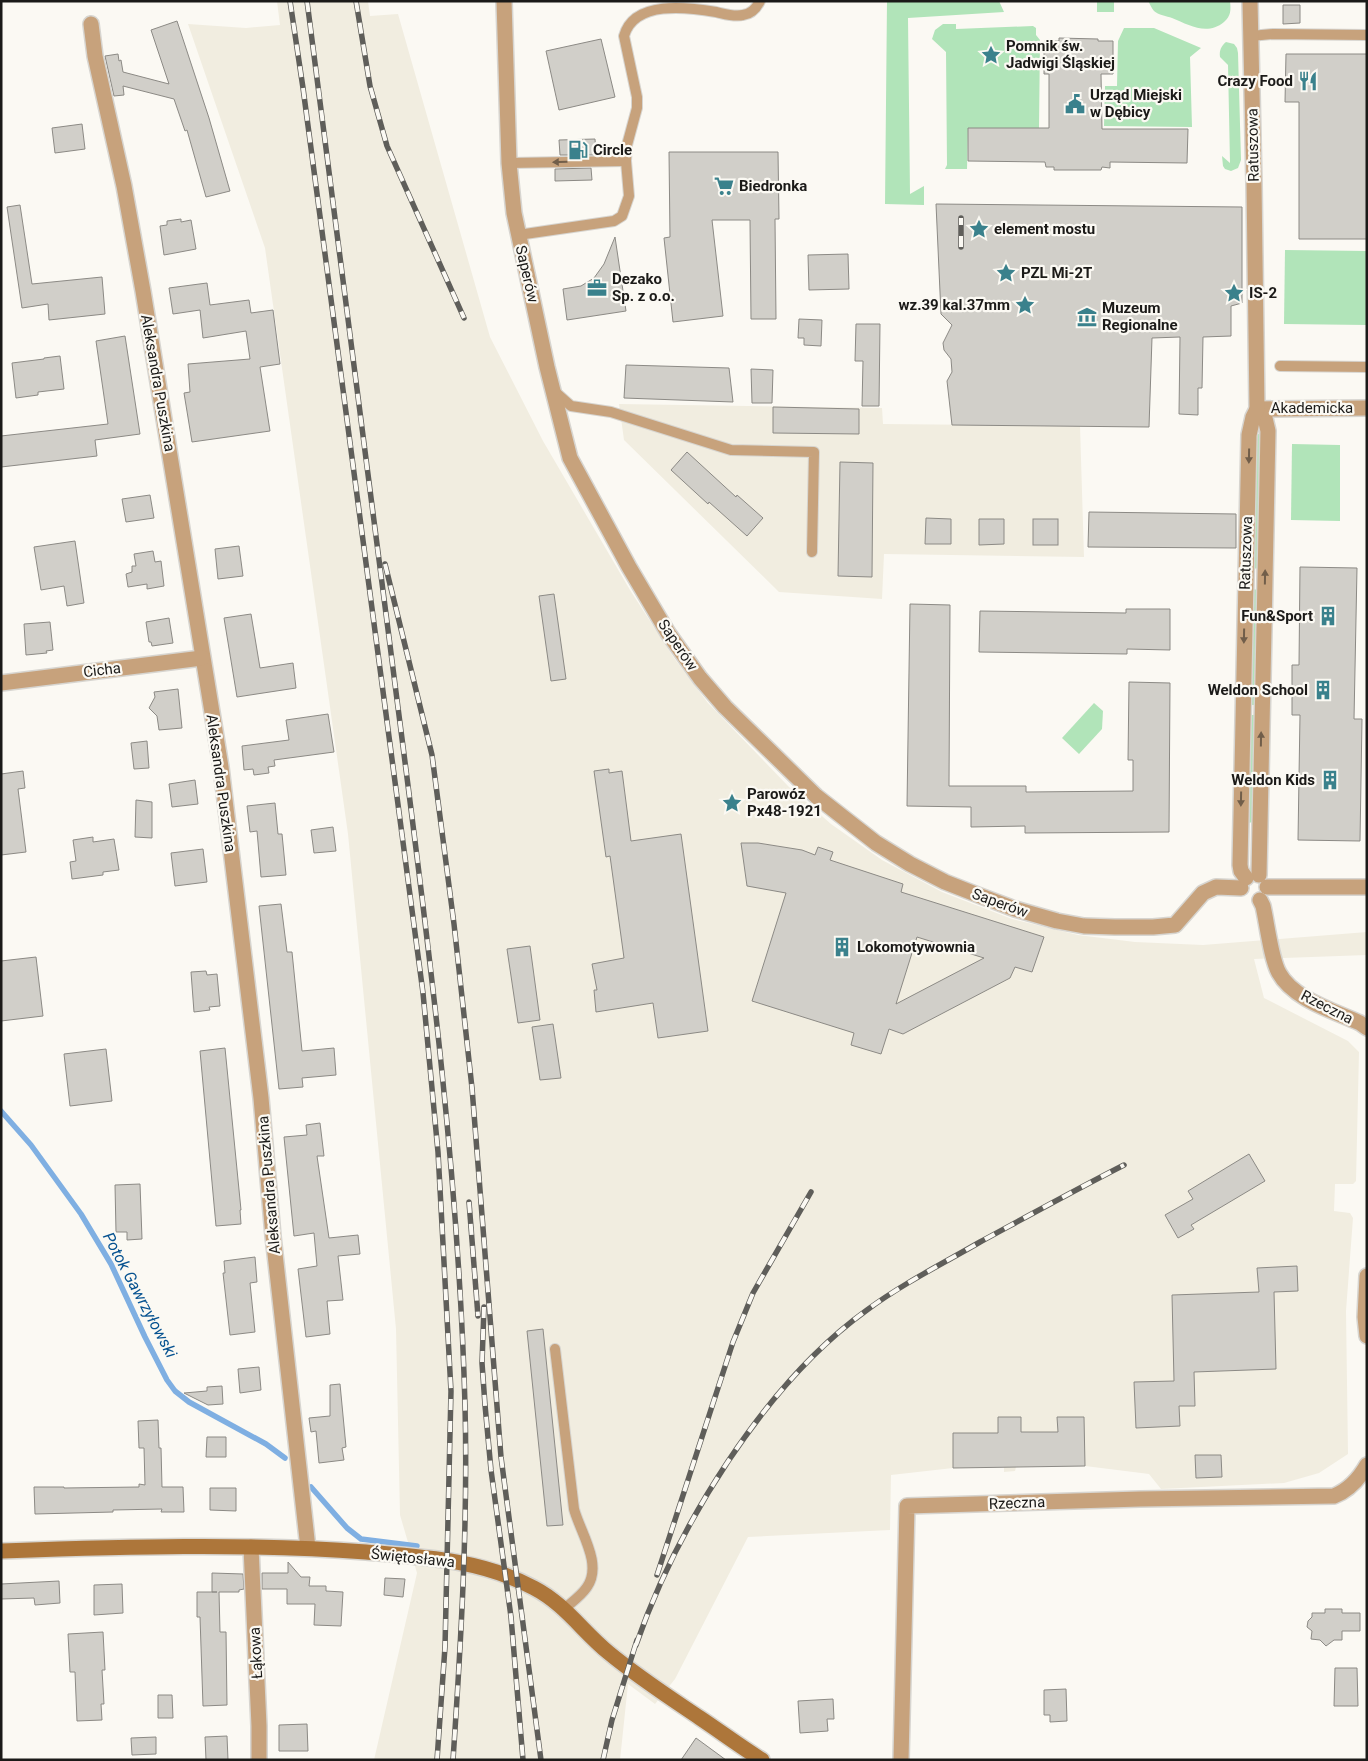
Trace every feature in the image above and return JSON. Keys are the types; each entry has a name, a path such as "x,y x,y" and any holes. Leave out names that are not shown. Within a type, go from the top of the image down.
{"street":[{"name":"Saperów","path":"504,1 509,163 512,196 518,236 570,458 629,567 674,640 700,678 725,707 816,796 876,843 928,873 978,895 1015,909 1057,921 1084,926 1154,927 1175,925 1203,893 1216,887 1367,887"},
{"name":"Ratuszowa","path":"1250,1 1257,409 1265,418 1268,431 1255,886"},
{"name":"Aleksandra Puszkina","path":"91,24 94,56 126,196 172,463 221,767 250,1005 273,1236 308,1548"},
{"name":"Akademicka","path":"1257,409 1367,408"},
{"name":"Cicha","path":"1,683 202,658"},
{"name":"Rzeczna","path":"1255,886 1263,906 1278,971 1286,983 1300,994 1367,1028"},
{"path":"1367,1276 1365,1317 1367,1336"},
{"name":"Rzeczna","path":"901,1760 907,1506 1168,1498 1334,1496 1344,1492 1354,1484 1367,1465"},
{"name":"Świętosława","path":"1,1551 117,1547 308,1548 442,1559 494,1570 535,1588 564,1609 605,1649 628,1668 762,1760"},
{"name":"Łąkowa","path":"251,1547 259,1726 258,1760"}],"lane":[{"path":"518,236 614,221 622,216 630,196 626,161 627,145 637,108 637,97 624,36 626,28 631,22 642,14 663,9 701,10 744,16 755,9 760,1"},
{"path":"1251,36 1273,34 1367,35"},
{"path":"509,163 626,161"},
{"path":"1280,366 1367,367"},
{"path":"554,390 572,406 611,412 731,450 814,452 812,552"},
{"path":"555,1349 574,1509 590,1554 592,1567 592,1577 586,1589 564,1609"}],"shaded area":[{"path":"277,1 368,1 370,16 398,14 490,337 543,441 630,590 674,658 708,703 789,787 831,824 882,860 942,892 1012,919 1078,935 1135,942 1203,945 1367,932 1367,955 1254,959 1264,998 1348,1041 1359,1052 1356,1181 1353,1184 1335,1184 1334,1211 1350,1213 1353,1218 1346,1311 1348,1454 1319,1473 1284,1483 1161,1489 1149,1474 1085,1466 1016,1467 1015,1471 1004,1472 1004,1467 953,1468 891,1475 890,1530 748,1537 675,1679 655,1704 628,1684 620,1760 374,1760 417,1573 400,1515 396,1329 348,834 265,248 188,24 246,28 280,25"},
{"path":"619,404 882,408 883,424 1080,426 1084,557 884,554 882,599 779,592 624,440"}],"green space":[{"path":"887,1 999,1 1004,12 908,18 910,194 924,186 924,205 885,204"},
{"path":"1097,1 1114,1 1114,12 1097,12"},
{"path":"1148,1 1230,1 1230,10 1224,22 1218,26 1205,29 1158,14 1153,10"},
{"path":"943,24 956,24 956,29 1033,26 1036,28 1036,35 1040,40 1039,128 968,128 967,169 945,169 947,165 946,52 932,39 935,30"},
{"path":"1124,28 1154,28 1201,48 1190,57 1192,127 1104,126 1105,86 1117,86 1118,41"},
{"path":"1226,42 1234,44 1238,53 1241,160 1238,168 1231,171 1223,166 1222,156 1230,163 1228,65 1220,57 1220,51"},
{"path":"1285,250 1367,251 1367,325 1284,324"},
{"path":"1257,434 1261,434 1259,568 1252,569 1254,437"},
{"path":"1292,444 1340,445 1340,521 1291,520"},
{"path":"1251,589 1260,590 1258,705 1248,705"},
{"path":"1094,703 1103,711 1102,729 1079,754 1062,738"},
{"path":"1248,715 1257,715 1253,822 1248,823"}],"building":[{"path":"1283,5 1300,5 1300,23 1283,24"},
{"path":"177,21 209,118 230,191 206,197 187,130 185,131 174,99 123,86 124,95 114,96 105,56 118,54 123,72 169,84 151,30"},
{"name":"Urząd Miejski w Dębicy","path":"1059,38 1113,41 1113,74 1101,74 1102,129 1188,129 1187,163 1110,162 1110,168 1102,167 1101,170 1054,170 1054,167 1046,167 1045,162 968,161 968,128 1049,128 1049,74 1044,74 1044,41 1059,41"},
{"path":"601,39 615,97 559,110 546,51"},
{"path":"1286,54 1367,54 1367,239 1299,239 1299,102 1285,102"},
{"path":"82,124 85,149 55,153 52,128"},
{"path":"595,139 596,155 560,155 559,140"},
{"path":"669,152 778,152 779,219 775,219 776,319 751,319 750,220 712,220 723,316 673,322 664,238 670,237"},
{"path":"591,168 592,180 555,181 555,169"},
{"name":"Muzeum Regionalne","path":"936,204 1242,207 1242,303 1231,306 1231,336 1203,337 1202,388 1198,388 1198,415 1179,414 1180,337 1152,338 1149,427 952,425 947,381 952,372 951,359 944,350 943,343 952,325 941,314"},
{"path":"20,205 32,284 102,277 105,314 49,320 48,304 22,308 7,207"},
{"path":"181,219 181,222 191,220 196,249 164,255 160,226 167,225 167,221"},
{"name":"Dezako Sp. z o.o.","path":"615,237 626,311 567,320 563,289 581,286 594,278 604,264"},
{"path":"848,254 849,289 809,290 808,255"},
{"path":"207,283 210,305 249,300 251,313 273,310 280,364 260,367 270,431 192,442 184,393 190,392 188,364 250,359 246,331 203,338 200,310 173,314 169,288"},
{"path":"799,319 822,320 821,346 804,345 804,338 798,338"},
{"path":"856,324 880,324 879,406 862,406 863,361 855,361"},
{"path":"125,336 140,434 95,440 97,456 1,467 1,436 108,424 96,341"},
{"path":"60,356 64,389 38,392 38,395 16,398 12,363"},
{"path":"626,365 729,368 733,402 624,398"},
{"path":"751,369 773,370 772,403 752,403"},
{"path":"773,407 859,409 859,434 773,433"},
{"path":"687,452 736,497 737,495 763,518 747,536 671,470"},
{"path":"840,462 873,463 872,577 838,576"},
{"path":"150,495 154,518 126,522 122,499"},
{"path":"1089,512 1236,514 1236,548 1088,547"},
{"path":"926,518 951,519 951,544 925,544"},
{"path":"979,519 1004,519 1004,544 979,545"},
{"path":"1033,519 1058,519 1058,545 1033,545"},
{"path":"75,541 84,603 67,606 64,586 41,590 34,547"},
{"path":"239,546 243,576 218,579 215,549"},
{"path":"153,551 155,562 161,561 164,586 147,589 147,584 128,587 126,574 132,572 132,566 136,566 134,554"},
{"path":"1300,567 1357,568 1354,719 1362,719 1360,841 1298,840 1300,715 1292,715 1292,665 1299,665"},
{"path":"554,594 566,679 551,681 539,596"},
{"path":"910,604 950,605 949,786 1026,786 1026,792 1133,791 1133,760 1128,760 1129,682 1170,683 1169,832 1025,833 1025,826 971,827 971,807 907,806"},
{"path":"1126,609 1170,609 1170,650 1127,649 1127,654 979,652 980,611 1126,613"},
{"path":"251,614 260,668 293,663 296,688 237,697 224,618"},
{"path":"169,618 173,643 152,646 151,642 149,642 146,622"},
{"path":"50,622 53,650 46,651 47,653 26,655 24,624"},
{"path":"178,689 182,728 159,730 157,716 149,708 155,697 154,692"},
{"path":"328,714 334,752 274,760 275,766 268,767 269,773 254,775 253,769 244,770 242,746 289,740 286,720"},
{"path":"147,741 149,768 134,769 131,743"},
{"path":"609,769 609,773 622,771 631,841 681,834 708,1031 658,1038 653,1003 596,1012 594,990 597,990 592,964 624,958 610,856 606,857 594,771"},
{"path":"23,771 25,788 18,789 26,852 1,855 1,774"},
{"path":"195,780 198,804 172,807 169,784"},
{"path":"136,800 152,802 152,838 135,837"},
{"path":"275,803 278,834 282,834 286,875 261,877 257,831 250,832 247,806"},
{"path":"333,827 336,851 314,853 311,830"},
{"path":"93,837 93,842 114,839 119,870 103,872 103,875 72,879 70,862 76,861 73,840"},
{"name":"Lokomotywownia","path":"741,843 758,843 802,850 815,855 818,847 833,852 830,860 903,884 901,892 1044,937 1032,972 1015,967 1010,978 903,1034 889,1029 881,1054 851,1045 854,1033 752,1001 786,893 747,886","holes":["917,937 984,958 896,1004"]},
{"path":"203,849 207,882 175,886 171,853"},
{"path":"281,904 287,952 292,952 302,1051 334,1048 336,1075 302,1078 303,1087 279,1089 259,906"},
{"path":"530,946 540,1020 518,1023 507,949"},
{"path":"36,957 43,1016 1,1021 1,961"},
{"path":"206,971 207,975 217,974 220,1006 209,1007 210,1010 194,1012 191,972"},
{"path":"553,1024 561,1078 540,1080 532,1027"},
{"path":"225,1048 241,1224 216,1226 200,1051"},
{"path":"106,1049 112,1101 70,1106 64,1054"},
{"path":"320,1123 324,1156 317,1156 329,1238 358,1235 360,1254 338,1256 343,1300 327,1301 330,1334 306,1337 298,1269 317,1266 314,1233 294,1236 284,1137 307,1135 306,1125"},
{"path":"1249,1154 1265,1181 1191,1225 1194,1229 1178,1238 1165,1215 1193,1199 1188,1191"},
{"path":"140,1184 142,1239 127,1240 127,1232 116,1232 115,1185"},
{"path":"255,1257 257,1282 250,1283 255,1332 230,1335 223,1273 225,1273 224,1261"},
{"path":"1297,1266 1298,1291 1274,1292 1276,1369 1194,1372 1195,1406 1179,1406 1180,1426 1136,1428 1134,1382 1174,1381 1172,1295 1259,1292 1257,1268"},
{"path":"543,1329 563,1525 547,1526 527,1331"},
{"path":"259,1367 261,1390 240,1393 238,1369"},
{"path":"340,1384 346,1447 342,1448 344,1460 319,1463 316,1431 311,1432 309,1418 330,1416 330,1385"},
{"path":"222,1386 223,1404 208,1405 184,1393 207,1391 207,1387"},
{"path":"998,1417 1021,1417 1021,1432 1058,1432 1057,1417 1084,1417 1085,1466 953,1468 953,1433 998,1433"},
{"path":"158,1420 162,1487 183,1487 184,1512 161,1512 162,1509 35,1514 34,1487 139,1487 139,1484 145,1485 144,1448 139,1448 138,1421"},
{"path":"207,1437 226,1437 226,1457 206,1457"},
{"path":"1195,1455 1221,1455 1222,1477 1196,1478"},
{"path":"210,1488 236,1488 236,1511 210,1510"},
{"path":"288,1562 301,1577 310,1577 309,1586 326,1586 326,1591 343,1592 341,1626 314,1625 315,1604 287,1604 287,1589 262,1589 262,1573 288,1573"},
{"path":"212,1573 243,1574 244,1589 239,1590 239,1592 219,1592 220,1632 226,1632 227,1705 203,1706 200,1617 197,1617 197,1592 212,1592"},
{"path":"385,1578 405,1579 403,1597 384,1595"},
{"path":"59,1581 60,1603 35,1605 34,1598 1,1599 1,1584"},
{"path":"122,1584 123,1613 94,1615 94,1585"},
{"path":"1325,1609 1342,1609 1342,1613 1360,1613 1360,1631 1342,1631 1342,1640 1334,1640 1326,1646 1320,1640 1311,1639 1312,1631 1307,1627 1308,1621 1312,1617 1312,1613 1325,1613"},
{"path":"103,1632 105,1670 102,1670 104,1704 101,1704 102,1720 77,1721 75,1672 70,1672 68,1634"},
{"path":"1335,1668 1357,1668 1358,1706 1334,1706"},
{"path":"1066,1689 1067,1721 1050,1722 1050,1715 1044,1715 1044,1690"},
{"path":"158,1695 172,1695 173,1718 158,1718"},
{"path":"833,1699 834,1719 827,1719 828,1731 800,1733 798,1701"},
{"path":"307,1724 308,1751 279,1751 279,1725"},
{"path":"227,1736 228,1760 206,1760 205,1737"},
{"path":"156,1737 156,1754 132,1755 131,1738"},
{"path":"696,1738 726,1760 681,1760"}],"waterway":[{"name":"Potok Gawrzyłowski","path":"1,1111 31,1145 81,1214 111,1264 145,1337 167,1380 175,1391 189,1402 266,1444 285,1458"},
{"name":"Potok Gawrzyłowski","path":"311,1487 347,1528 361,1539 417,1546"}],"railway":[{"path":"290,1 423,993 438,1152 451,1391 445,1647 437,1760"},
{"path":"307,1 426,929 447,1119 455,1214 465,1405 466,1494 459,1671 453,1760"},
{"path":"356,1 370,86 387,146 464,318"},
{"path":"961,218 961,247"},
{"path":"385,564 432,755 454,924 472,1088 501,1457 541,1760"},
{"path":"636,1645 653,1600 675,1553 728,1461 759,1417 793,1377 829,1341 867,1310 908,1283 1124,1165"},
{"path":"657,1575 733,1342 753,1293 811,1192"},
{"path":"469,1202 478,1316"},
{"path":"484,1307 482,1363 485,1405 491,1470 511,1617 523,1760"},
{"path":"603,1760 612,1720 637,1640"}],"place":[{"name":"Pomnik św. Jadwigi Śląskiej","path":"991,55"},
{"name":"Crazy Food","path":"1308,81"},
{"name":"Urząd Miejski w Dębicy","path":"1075,104"},
{"name":"Circle","path":"578,150"},
{"name":"Biedronka","path":"724,186"},
{"name":"element mostu","path":"979,229"},
{"name":"PZL Mi-2T","path":"1006,273"},
{"name":"Dezako Sp. z o.o.","path":"597,288"},
{"name":"IS-2","path":"1234,293"},
{"name":"wz.39 kal.37mm","path":"1025,305"},
{"name":"Muzeum Regionalne","path":"1087,317"},
{"name":"Fun&Sport","path":"1328,616"},
{"name":"Weldon School","path":"1323,690"},
{"name":"Weldon Kids","path":"1330,780"},
{"name":"Parowóz Px48-1921","path":"732,803"},
{"name":"Lokomotywownia","path":"842,947"}]}
